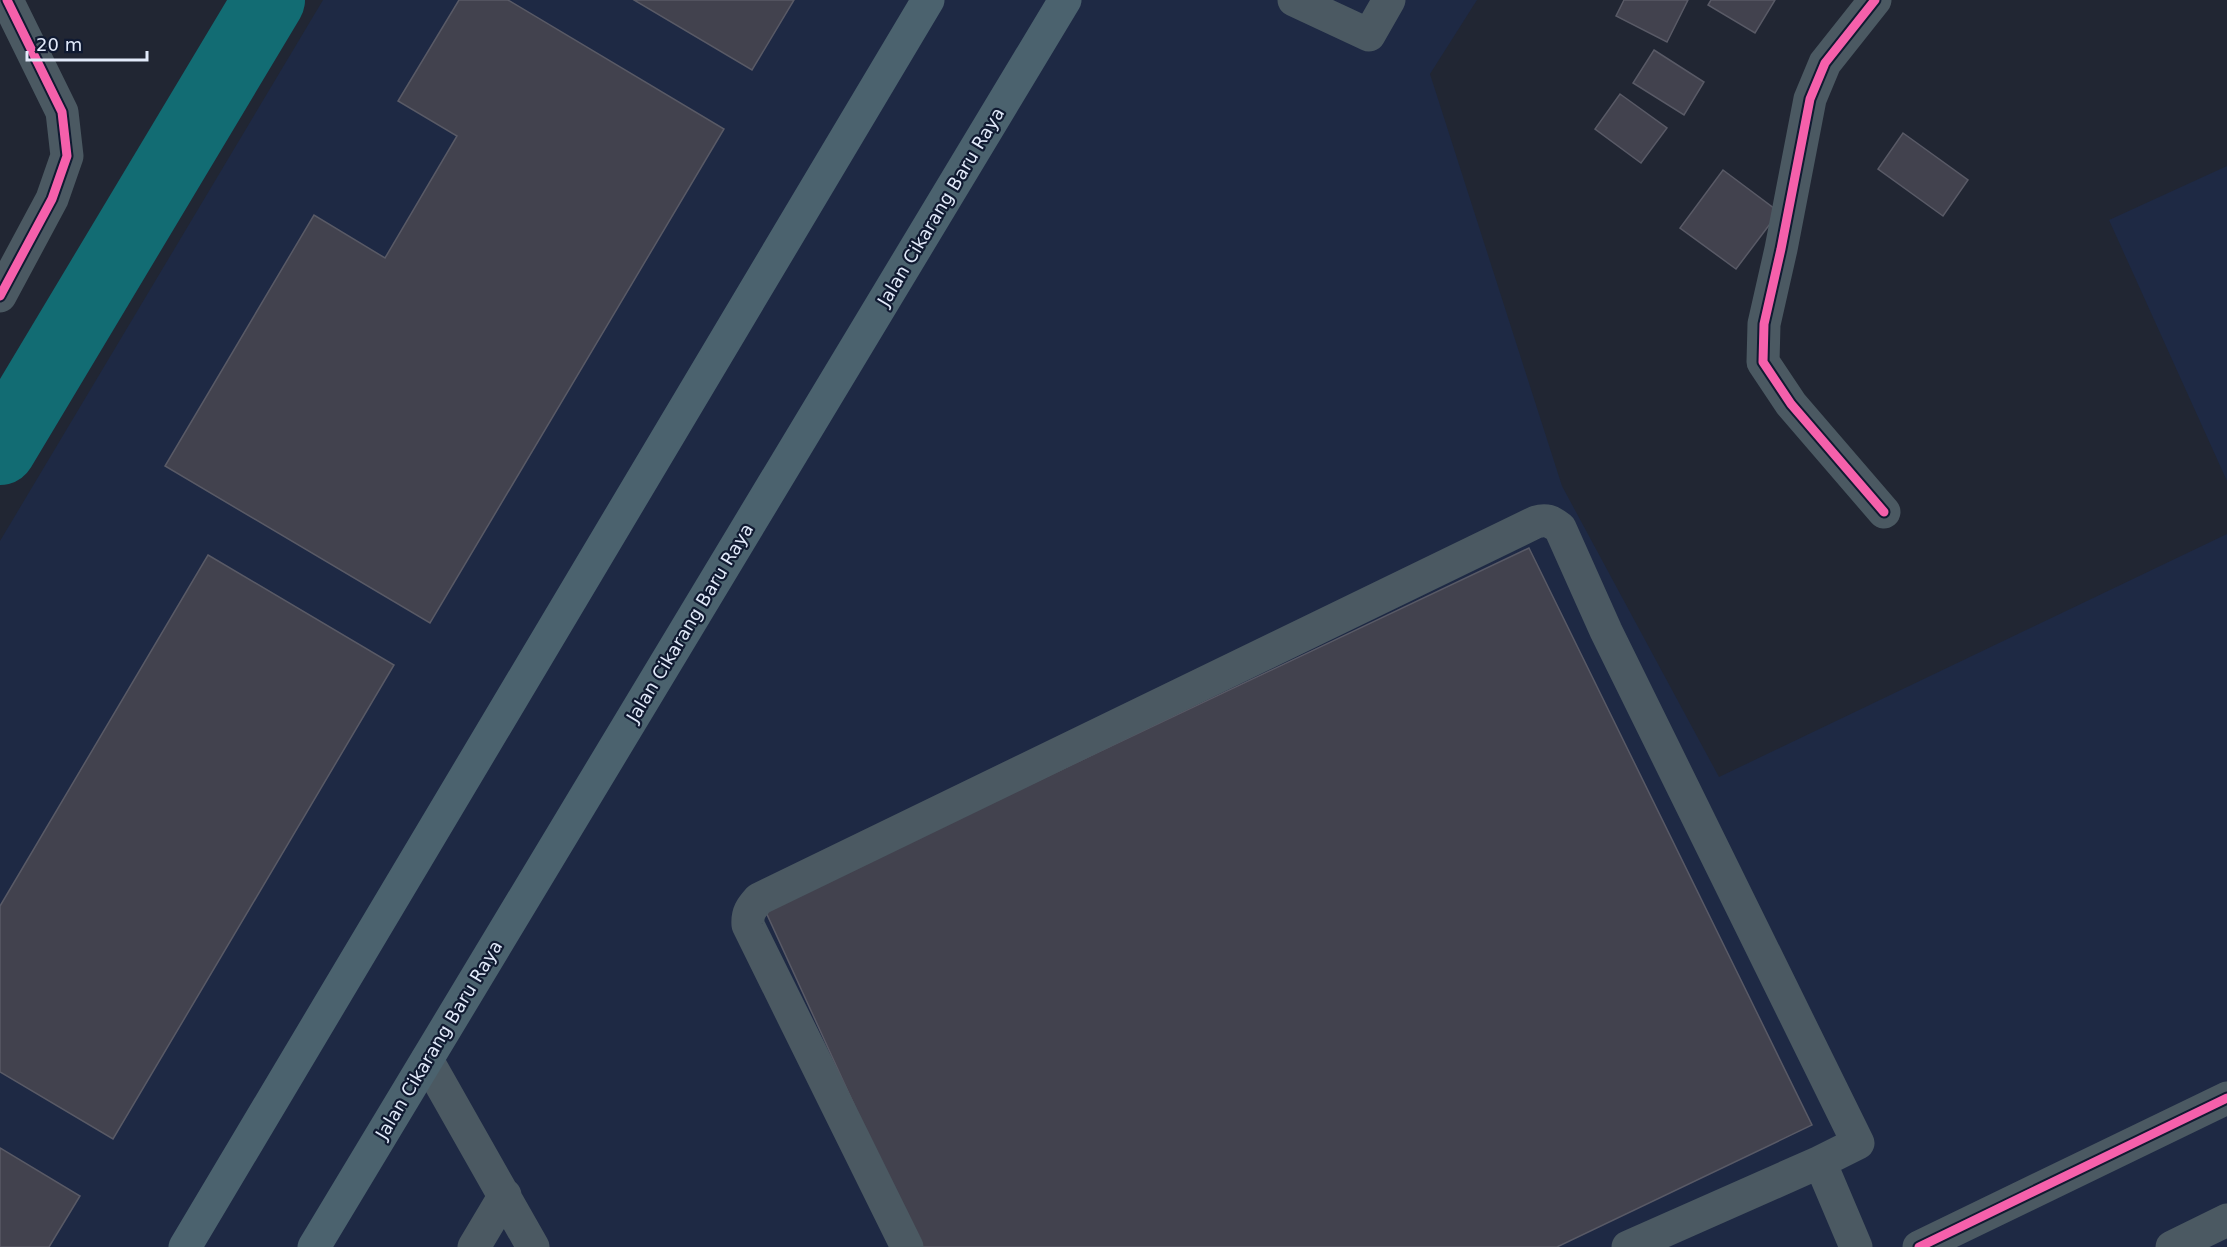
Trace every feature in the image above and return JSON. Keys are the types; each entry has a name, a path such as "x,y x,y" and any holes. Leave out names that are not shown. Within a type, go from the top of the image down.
{"main road":[{"path":"185,1247 927,0"},
{"name":"Jalan Cikarang Baru Raya","path":"314,1247 1065,0"}],"street":[{"path":"0,296 52,199 67,156 62,112 7,0"},
{"path":"1294,0 1369,35 1389,0"},
{"path":"1875,0 1825,63 1810,99 1764,324 1763,362 1791,404 1884,512"},
{"path":"907,1247 748,925 747,916 750,909 759,899 1525,527 1544,520 1553,522 1560,528 1606,631 1858,1143 1628,1247"},
{"path":"427,1060 533,1247"},
{"path":"1935,1244 2227,1098"},
{"path":"1820,1162 1856,1247"},
{"path":"474,1247 506,1196"},
{"path":"2172,1247 2227,1220"}],"shaded area":[{"path":"323,0 1477,0 1430,74 1562,486 1719,777 2227,534 2227,1247 0,1247 0,541"},
{"path":"2227,166 2227,481 2109,220"}],"building":[{"path":"459,0 508,0 724,129 430,623 165,466 314,215 385,258 457,136 398,101"},
{"path":"634,0 794,0 752,70"},
{"path":"1624,0 1688,0 1667,42 1616,16"},
{"path":"1711,0 1775,0 1755,33 1708,5"},
{"path":"1654,50 1704,82 1684,115 1633,83"},
{"path":"1620,94 1667,128 1641,163 1595,129"},
{"path":"1903,133 1968,180 1943,216 1878,169"},
{"path":"1723,170 1779,212 1736,269 1680,228"},
{"path":"1529,548 1812,1125 1557,1247 919,1247 765,910"},
{"path":"208,555 394,665 113,1139 0,1072 0,906"},
{"path":"0,1148 80,1196 49,1247 0,1247"}],"waterway":[{"path":"0,449 269,0"}],"cycle path":[{"path":"0,296 52,199 67,156 62,112 7,0"},
{"path":"1875,0 1825,63 1810,99 1764,324 1763,362 1791,404 1884,512"},
{"path":"1919,1247 2227,1098"}]}
